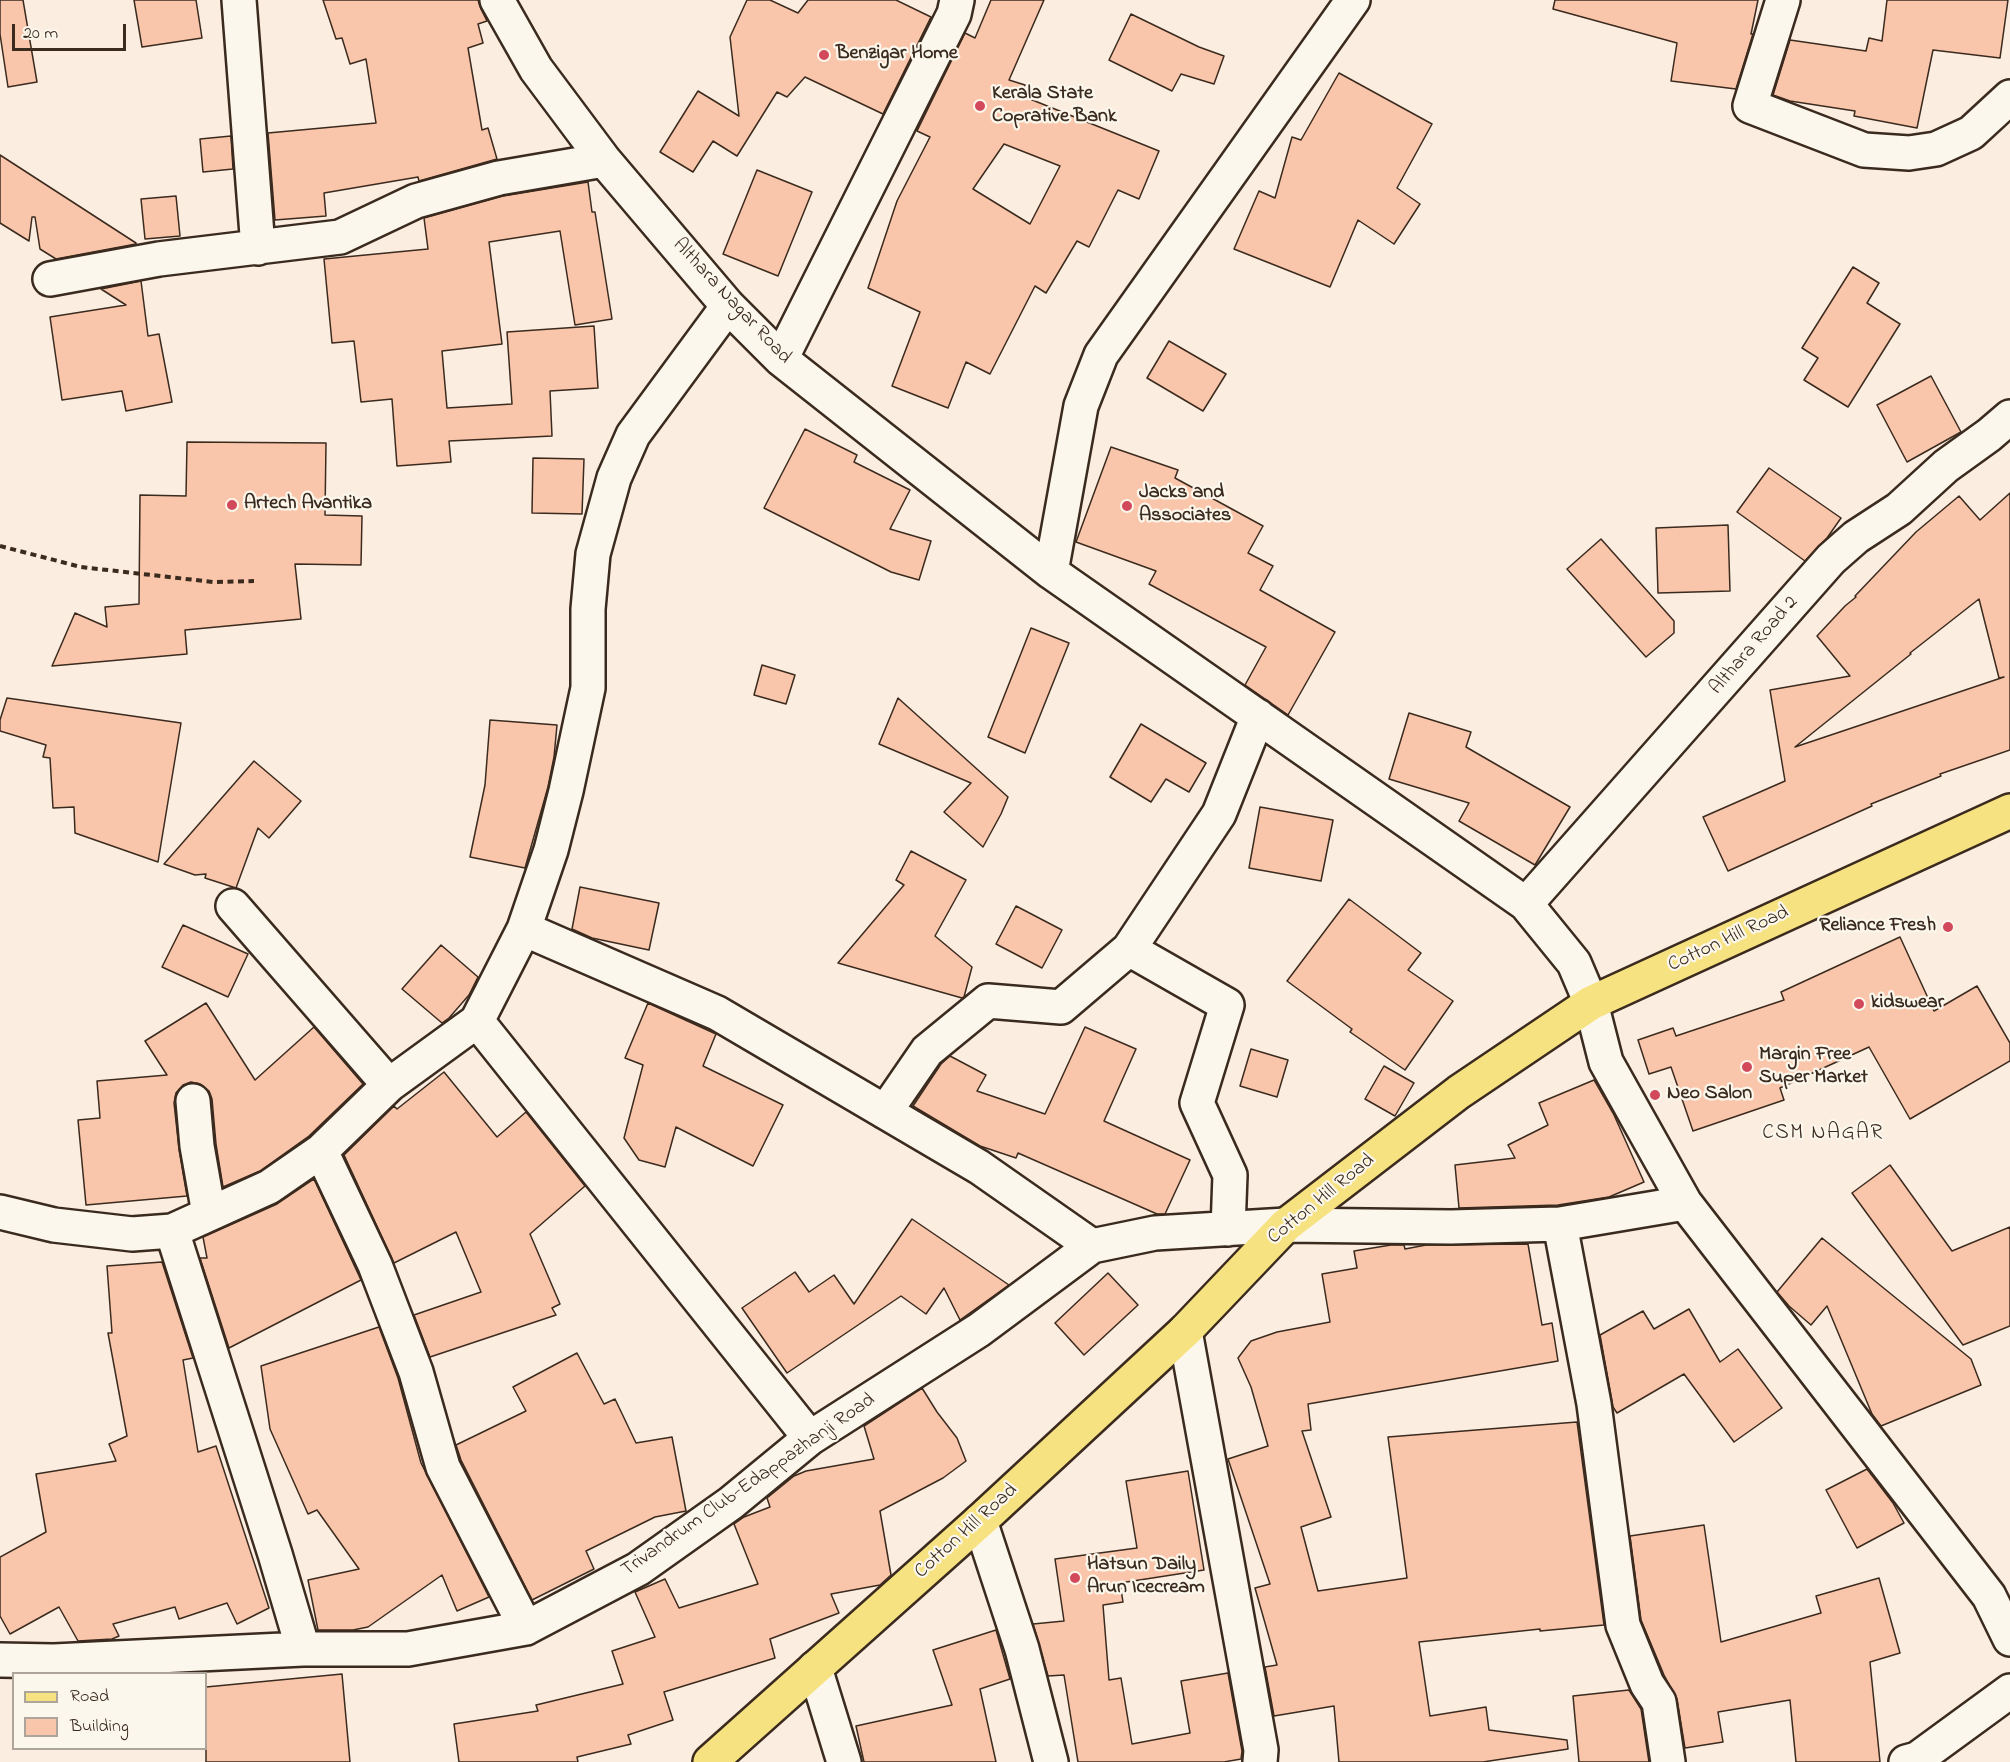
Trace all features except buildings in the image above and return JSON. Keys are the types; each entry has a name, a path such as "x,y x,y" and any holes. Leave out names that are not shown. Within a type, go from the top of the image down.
{"main road":[{"name":"Cotton Hill Road","path":"710,1762 980,1521 1185,1331 1286,1225 1459,1092 1590,1003 2010,811"}],"street":[{"path":"239,0 258,248"},
{"name":"Althara Nagar Road","path":"497,0 536,69 604,160 728,306 781,359 1052,572 1526,904 1574,963 1590,1003 1606,1062 1685,1203 1999,1592 2010,1639"},
{"path":"781,359 954,14 957,0"},
{"path":"1783,0 1750,106 1864,150 1909,153 1936,148 1971,133 2010,97"},
{"path":"1052,572 1081,406 1101,356 1351,1"},
{"path":"50,279 159,259 340,237 416,201 499,178 604,160"},
{"path":"0,1212 54,1225 132,1234 172,1231 269,1187 321,1151 389,1085 477,1021 524,929 551,850 566,791 588,688 588,609 593,554 614,478 633,435 728,306"},
{"name":"Althara Road 2","path":"1526,904 1832,559 1856,537 1899,509 1946,466 2010,417"},
{"path":"885,1112 927,1051 988,1001 1061,1007 1130,949 1219,814 1258,716"},
{"path":"233,906 389,1085"},
{"path":"524,929 717,1013 979,1167 1092,1246"},
{"path":"1130,949 1227,1005 1197,1103 1230,1175 1228,1229"},
{"path":"477,1021 810,1438"},
{"path":"193,1101 197,1146 209,1214"},
{"path":"321,1151 375,1265 416,1372 443,1467 526,1628"},
{"name":"Trivandrum Club-Edappazhanji Road","path":"0,1660 54,1661 303,1649 408,1649 526,1628 638,1569 731,1503 810,1438 979,1330 1092,1246 1155,1233 1286,1225 1451,1227 1560,1224 1685,1203"},
{"path":"1560,1224 1594,1404 1623,1625 1647,1683 1659,1702 1668,1762"},
{"path":"172,1231 303,1649"},
{"path":"1185,1331 1261,1750 1260,1762"},
{"path":"980,1521 1022,1649 1051,1762"},
{"path":"814,1668 844,1762"},
{"path":"1906,1762 1917,1759 2010,1691"}],"path":[{"path":"0,546 81,567 213,582 254,581"}],"place":[{"name":"Benzigar Home","path":"824,55"},
{"name":"Kerala State Coprative Bank","path":"980,106"},
{"name":"Artech Avantika","path":"232,505"},
{"name":"Jacks and Associates","path":"1127,506"},
{"name":"Reliance Fresh","path":"1948,927"},
{"name":"kidswear","path":"1859,1004"},
{"name":"Margin Free Super Market","path":"1747,1067"},
{"name":"Neo Salon","path":"1655,1095"},
{"name":"Hatsun Daily Arun Icecream","path":"1075,1578"}],"district":[{"name":"CSM NAGAR","path":"1823,1135"}]}
